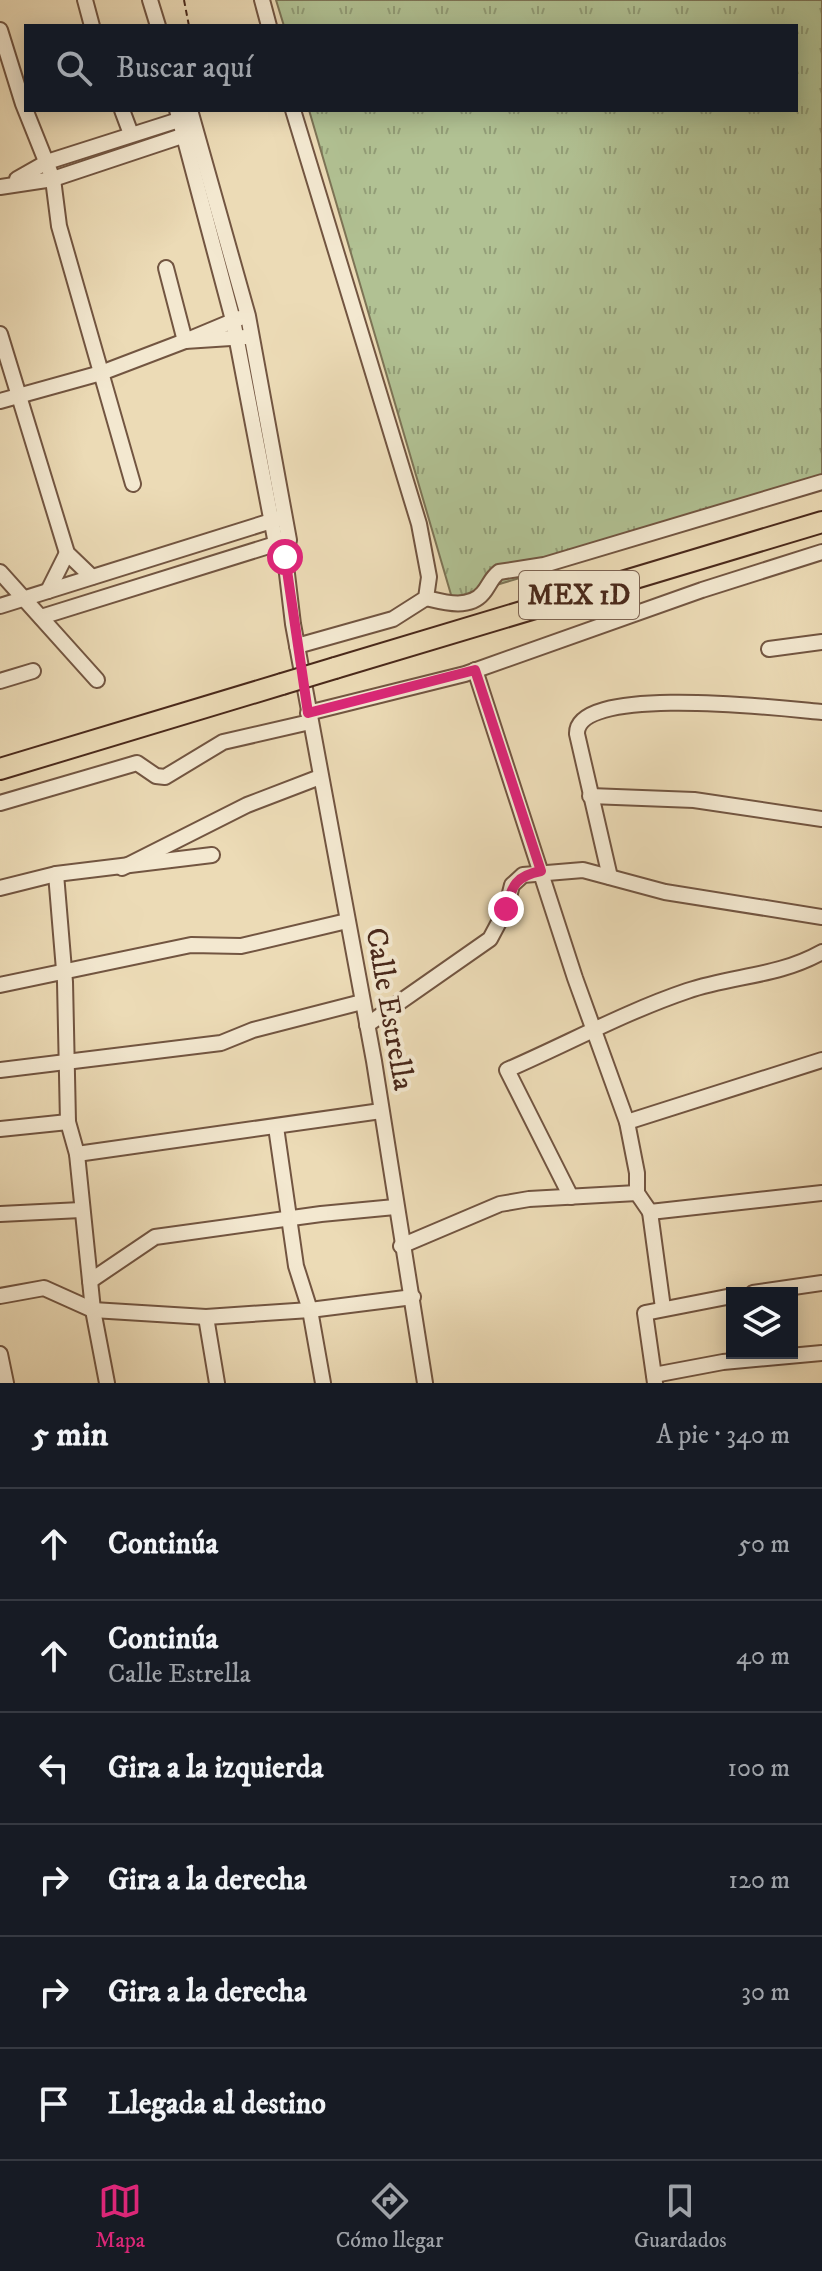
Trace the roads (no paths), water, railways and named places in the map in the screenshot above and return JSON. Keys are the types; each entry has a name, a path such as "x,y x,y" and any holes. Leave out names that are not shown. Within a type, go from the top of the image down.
{"highway":[{"name":"MEX 1D","path":"0,769 822,522"}],"street":[{"path":"85,0 91,24"},
{"path":"150,0 157,24"},
{"path":"262,0 268,24"},
{"path":"0,30 24,106"},
{"path":"26,112 53,179 59,226 133,484"},
{"path":"123,112 131,134"},
{"path":"294,112 419,524 429,577 426,598"},
{"path":"6,184 47,162 184,114"},
{"path":"184,114 197,131 248,316 278,519"},
{"path":"41,617 283,542 215,247 182,136 184,114"},
{"path":"6,184 53,179 197,131"},
{"path":"215,247 230,243"},
{"path":"166,268 185,341"},
{"path":"0,401 101,373 248,316"},
{"path":"0,334 67,553 92,577"},
{"path":"185,341 252,336"},
{"path":"297,646 393,619 426,598 452,604 471,601 483,593 499,572 544,565 822,482"},
{"path":"0,606 278,519"},
{"name":"Calle Estrella","path":"283,542 297,646 367,1025 425,1383"},
{"path":"0,803 137,763 156,776 165,777 223,742 475,670 822,552"},
{"path":"48,591 67,553"},
{"path":"0,572 97,680"},
{"path":"769,649 822,642"},
{"path":"475,670 593,1030 627,1122 637,1173 637,1193 650,1212 663,1308"},
{"path":"0,681 33,671"},
{"path":"610,877 577,734 576,725 582,718 616,707 660,702 822,712"},
{"path":"122,868 247,805 320,777"},
{"path":"590,796 694,800 822,819"},
{"path":"0,888 56,874 212,855"},
{"path":"367,1025 482,946 497,929 512,885 523,875 541,871 583,870 665,892 822,917"},
{"path":"56,874 68,1060 68,1122 77,1154 93,1310 107,1383"},
{"path":"0,985 191,945 241,946 347,921"},
{"path":"571,1197 507,1070 684,992 718,982 793,968 822,952"},
{"path":"0,1070 221,1043 253,1030 362,1002"},
{"path":"627,1122 822,1060"},
{"path":"77,1154 381,1111"},
{"path":"0,1129 68,1122"},
{"path":"276,1127 296,1266 310,1310 323,1383"},
{"path":"401,1246 500,1204 637,1193"},
{"path":"650,1212 822,1193"},
{"path":"90,1281 155,1237 395,1207"},
{"path":"0,1214 81,1210"},
{"path":"794,1287 822,1283"},
{"path":"0,1296 44,1288 93,1310 206,1317 310,1310 413,1297"},
{"path":"726,1297 645,1313 655,1379 723,1362 822,1353"},
{"path":"206,1317 217,1383"},
{"path":"0,1354 6,1383"}]}
